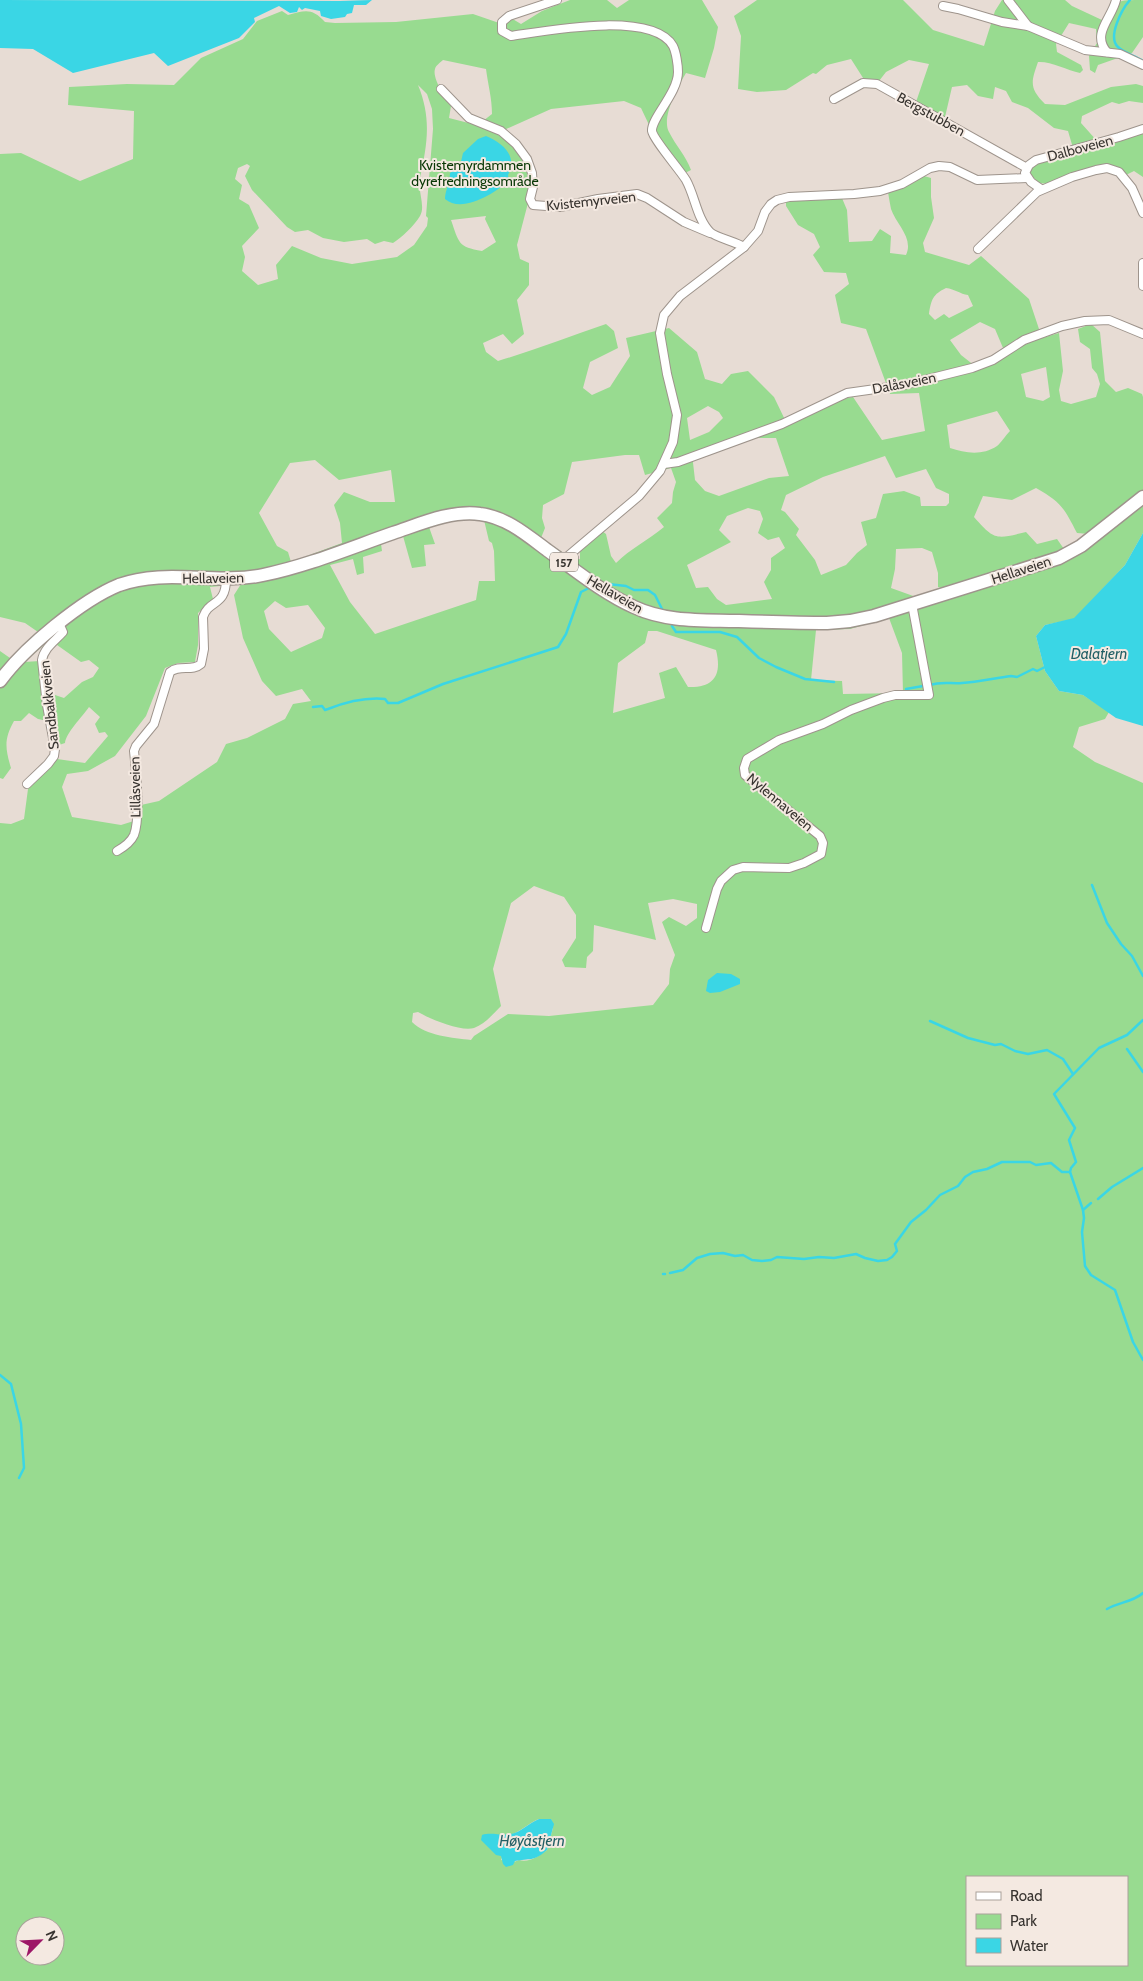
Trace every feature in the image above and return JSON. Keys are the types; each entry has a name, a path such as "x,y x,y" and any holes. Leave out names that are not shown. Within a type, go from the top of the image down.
{"main road":[{"name":"Hellaveien","path":"0,681 23,654 59,623 97,596 109,590 131,582 167,578 249,578 276,572 423,523 461,513 489,515 506,522 632,606 656,616 833,623 863,619 1059,558 1081,546 1143,497"}],"street":[{"path":"557,0 509,16 502,22 502,31 511,36 601,24 648,31 664,38 673,46 678,74 667,103 654,122 652,132 687,182 710,233 744,247"},
{"path":"1008,0 1028,26"},
{"path":"1107,52 1103,47 1100,36 1116,0"},
{"path":"943,6 1002,22 1028,26 1085,50 1120,54 1143,65"},
{"name":"Bergstubben","path":"834,99 863,83 877,84 1027,168"},
{"name":"Kvistemyrveien","path":"440,90 470,118 501,131 521,149 532,173 530,199 533,205 560,207 604,198 637,194 647,198 684,222 710,233"},
{"name":"Dalboveien","path":"1027,168 1040,158 1143,129"},
{"path":"562,561 639,496 651,484 664,464 673,442 677,415 660,333 664,315 680,296 744,247 758,231 767,209 774,202 783,198 880,191 902,184 930,168 939,166 950,167 977,180 1028,178"},
{"path":"978,249 1014,212 1041,189 1028,178 1025,173 1027,168"},
{"name":"Dalboveien","path":"1041,189 1080,174 1104,168 1114,169 1123,176 1132,188 1143,213"},
{"path":"1143,263 1143,286"},
{"name":"Dalåsveien","path":"664,464 678,462 768,430 848,393 904,385 972,368 993,360 1024,340 1062,326 1085,321 1108,320 1143,334"},
{"name":"Lillåsveien","path":"117,851 130,841 135,833 137,790 134,750 154,724 170,672 179,667 195,667 201,664 204,649 204,613 223,597 226,579"},
{"name":"Nylennaveien","path":"706,928 716,889 721,881 733,870 743,867 792,867 817,858 822,850 820,836 745,775 744,768 747,759 779,740 823,724 868,702 895,695 929,695 912,604"},
{"name":"Sandbakkveien","path":"27,784 54,756 55,749 47,705 42,660 48,648 63,632 59,623"}],"green space":[{"name":"Kvistemyrdammen dyrefredningsområde","path":"570,0 607,0 617,8 629,0 702,0 718,27 705,78 686,73 675,94 667,119 669,132 691,170 685,173 660,148 641,108 624,101 551,109 504,130 519,149 532,176 528,203 517,245 520,259 529,263 529,285 517,300 524,334 512,344 503,334 483,343 486,352 498,361 606,324 614,331 618,348 590,362 583,388 592,395 610,387 630,356 626,338 669,328 697,352 705,379 722,384 731,374 748,371 774,397 788,426 843,399 853,397 882,440 925,431 919,393 890,394 866,329 841,323 835,295 849,284 846,273 824,272 813,255 820,247 814,234 798,225 786,206 786,197 839,191 847,210 849,242 872,241 880,229 891,236 890,253 906,255 908,243 893,215 888,192 924,176 931,178 934,218 923,243 925,252 969,265 981,256 1029,299 1042,338 1059,333 1063,371 1059,390 1061,401 1071,404 1096,397 1100,384 1097,374 1092,368 1090,349 1080,342 1078,329 1091,324 1100,332 1105,381 1116,392 1128,388 1142,394 1143,397 1143,533 1125,565 1074,619 1045,625 1036,636 1045,671 1059,691 1083,695 1109,712 1105,719 1079,727 1073,747 1095,762 1143,783 1143,1981 0,1981 0,823 11,824 24,819 28,789 57,759 85,763 108,736 105,732 99,733 95,724 100,717 89,707 71,730 65,743 56,746 52,722 38,719 29,713 21,721 14,721 8,733 6,744 11,768 3,779 0,778 0,651 10,658 38,632 25,623 0,617 0,154 21,153 80,181 133,159 134,111 68,105 69,87 127,84 174,85 201,58 243,39 257,21 282,11 288,15 308,11 316,14 325,22 335,23 396,22 473,14 502,24 511,18 521,24 542,11","holes":["443,60 486,69 492,114 483,121 484,127 449,118 451,106 435,77 436,68","418,85 427,94 432,109 433,129 426,216 428,218 427,226 414,245 397,257 352,264 321,258 292,246 276,265 278,279 258,285 242,271 245,257 242,246 259,228 249,205 239,199 242,185 235,179 238,168 247,164 250,166 245,176 252,190 287,227 295,232 308,230 323,238 344,242 367,239 375,244 384,241 393,243 404,235 418,220 422,212 419,183 427,132 425,109","486,216 485,219 496,242 482,251 468,248 460,243 451,220","946,288 968,295 973,306 949,318 944,314 935,320 929,314 931,305 933,298","980,322 995,329 1006,355 980,370 961,355 950,340","1046,367 1050,397 1043,401 1026,397 1021,374","708,406 719,412 723,418 709,432 690,440 687,418","997,411 1010,431 997,446 974,453 950,448 947,425","755,438 776,438 789,476 769,478 719,496 705,491 695,480 692,454","639,455 645,475 671,468 676,482 672,503 657,518 664,527 616,563 611,556 606,534 602,531 580,552 580,559 574,560 541,538 545,528 542,518 543,505 564,494 572,462","885,456 896,478 926,469 936,488 949,494 949,503 946,506 921,506 920,497 904,491 883,494 876,518 861,522 867,545 846,565 821,575 815,560 796,535 799,529 785,512 781,510 786,495 823,477","315,460 339,480 391,470 395,502 370,502 344,492 334,505 340,523 342,543 291,562 288,552 277,546 259,513 290,463","1036,488 1061,506 1077,533 1089,534 1064,549 1057,539 1037,544 1026,532 1002,537 997,536 987,530 974,517 983,496 1012,500","748,508 760,511 763,519 758,533 768,540 779,537 785,548 771,558 771,570 764,582 772,599 726,605 717,599 708,587 696,588 687,565 731,542 719,530 727,516","461,519 484,520 489,541 492,543 494,551 495,581 479,581 476,600 375,634 350,602 330,565 353,559 357,575 364,573 363,557 382,551 381,544 403,536 412,568 426,566 424,545 435,544 429,527","922,548 932,552 938,573 938,587 946,589 916,597 891,588 895,569 896,549","241,584 234,595 243,638 262,681 276,696 302,689 311,701 293,704 285,719 247,738 226,744 217,762 159,801 141,805 137,820 121,825 72,817 62,787 67,774 88,771 115,756 146,716 165,668 178,663 195,662 198,645 198,613 213,599 210,587","275,601 286,608 308,605 325,628 322,638 291,652 269,629 264,611","889,618 902,653 903,693 843,694 842,681 811,680 816,630 850,629","648,631 657,631 716,650 718,659 717,673 705,685 688,687 676,667 659,673 665,698 613,713 618,663 645,643","50,640 81,662 89,660 99,668 93,677 82,682 64,698 49,693 40,661 24,662","534,886 564,897 576,915 576,938 562,960 565,967 586,968 587,957 593,951 594,925 656,940 648,903 673,899 697,904 697,918 686,926 669,917 662,922 675,955 670,969 669,984 653,1005 549,1016 508,1014 474,1036 471,1040 432,1033 412,1022 413,1013 418,1012 454,1027 468,1029 478,1026 501,1006 493,969 511,903","539,1819 551,1819 553,1828 547,1850 537,1857 526,1861 501,1860 502,1857 487,1834 509,1835"]},
{"path":"757,0 903,0 933,30 984,46 995,11 1002,0 1065,0 1072,6 1102,20 1110,8 1118,2 1143,0 1143,37 1132,53 1098,65 1095,73 1090,70 1089,56 1097,43 1096,29 1069,23 1056,44 1057,52 1081,65 1083,70 1080,73 1053,64 1038,62 1033,85 1036,94 1045,104 1065,105 1111,87 1136,84 1143,86 1143,103 1129,101 1119,104 1112,102 1082,116 1081,123 1098,142 1143,126 1143,177 1134,171 1124,176 1113,167 1050,184 1039,183 1029,173 1031,166 1073,148 1068,131 1054,128 1028,108 1012,102 1006,91 995,87 993,99 978,96 967,85 952,87 945,117 916,102 929,64 909,60 886,72 879,81 865,81 851,59 827,65 816,74 813,73 786,90 757,92 738,89 741,36 734,16"}],"water":[{"path":"0,0 372,0 366,5 354,5 352,13 347,14 345,17 331,19 321,16 320,11 305,8 302,10 299,7 297,12 290,13 279,6 254,18 255,22 239,38 168,66 154,53 73,73 33,49 0,48"},
{"path":"486,136 503,146 510,156 509,180 488,196 469,203 452,203 445,199 450,173 460,166 463,153 478,139"},
{"name":"Dalatjern","path":"1143,533 1143,726 1116,718 1083,695 1059,691 1045,671 1036,636 1045,625 1074,618 1125,565"},
{"path":"717,973 731,974 740,979 740,984 720,992 710,993 706,991 708,980"},
{"name":"Høyåstjern","path":"539,1819 551,1819 554,1824 547,1850 535,1858 515,1861 513,1865 506,1867 501,1856 496,1855 481,1840 482,1835 485,1834 515,1833"}],"waterway":[{"path":"1130,0 1117,23 1114,37 1115,42 1118,47 1143,61"},
{"path":"608,584 626,586 634,590 648,590 655,595 663,611"},
{"path":"313,707 322,706 325,710 363,699 385,699 388,703 398,703 443,684 558,647 566,634 581,592 589,588"},
{"path":"672,626 676,632 720,632 737,637 759,658 776,667 805,679 834,682"},
{"path":"930,685 1011,676 1017,677 1033,669 1037,671 1045,667"},
{"path":"906,689 923,686"},
{"path":"1092,885 1107,923 1121,944 1132,956 1143,976"},
{"path":"1143,1020 1127,1035 1099,1048 1054,1094 1075,1128 1069,1140 1076,1162 1070,1172 1083,1210 1082,1232 1085,1266 1091,1275 1115,1290 1133,1342 1143,1360"},
{"path":"930,1021 968,1038 995,1045 1001,1044 1015,1051 1028,1054 1047,1050 1063,1059 1073,1074"},
{"path":"1127,1049 1143,1072"},
{"path":"670,1273 683,1270 697,1258 723,1253 735,1256 743,1255 752,1260 762,1261 777,1257 804,1259 834,1258 856,1254 878,1261 887,1260 897,1251 895,1244 911,1222 940,1195 958,1186 965,1177 973,1172 987,1169 1002,1162 1030,1162 1036,1165 1051,1163 1062,1172 1070,1172"},
{"path":"1098,1199 1112,1187 1143,1168"},
{"path":"1083,1210 1091,1203"},
{"path":"0,1375 11,1384 21,1424 24,1468 19,1478"},
{"path":"1107,1609 1143,1593"}]}
